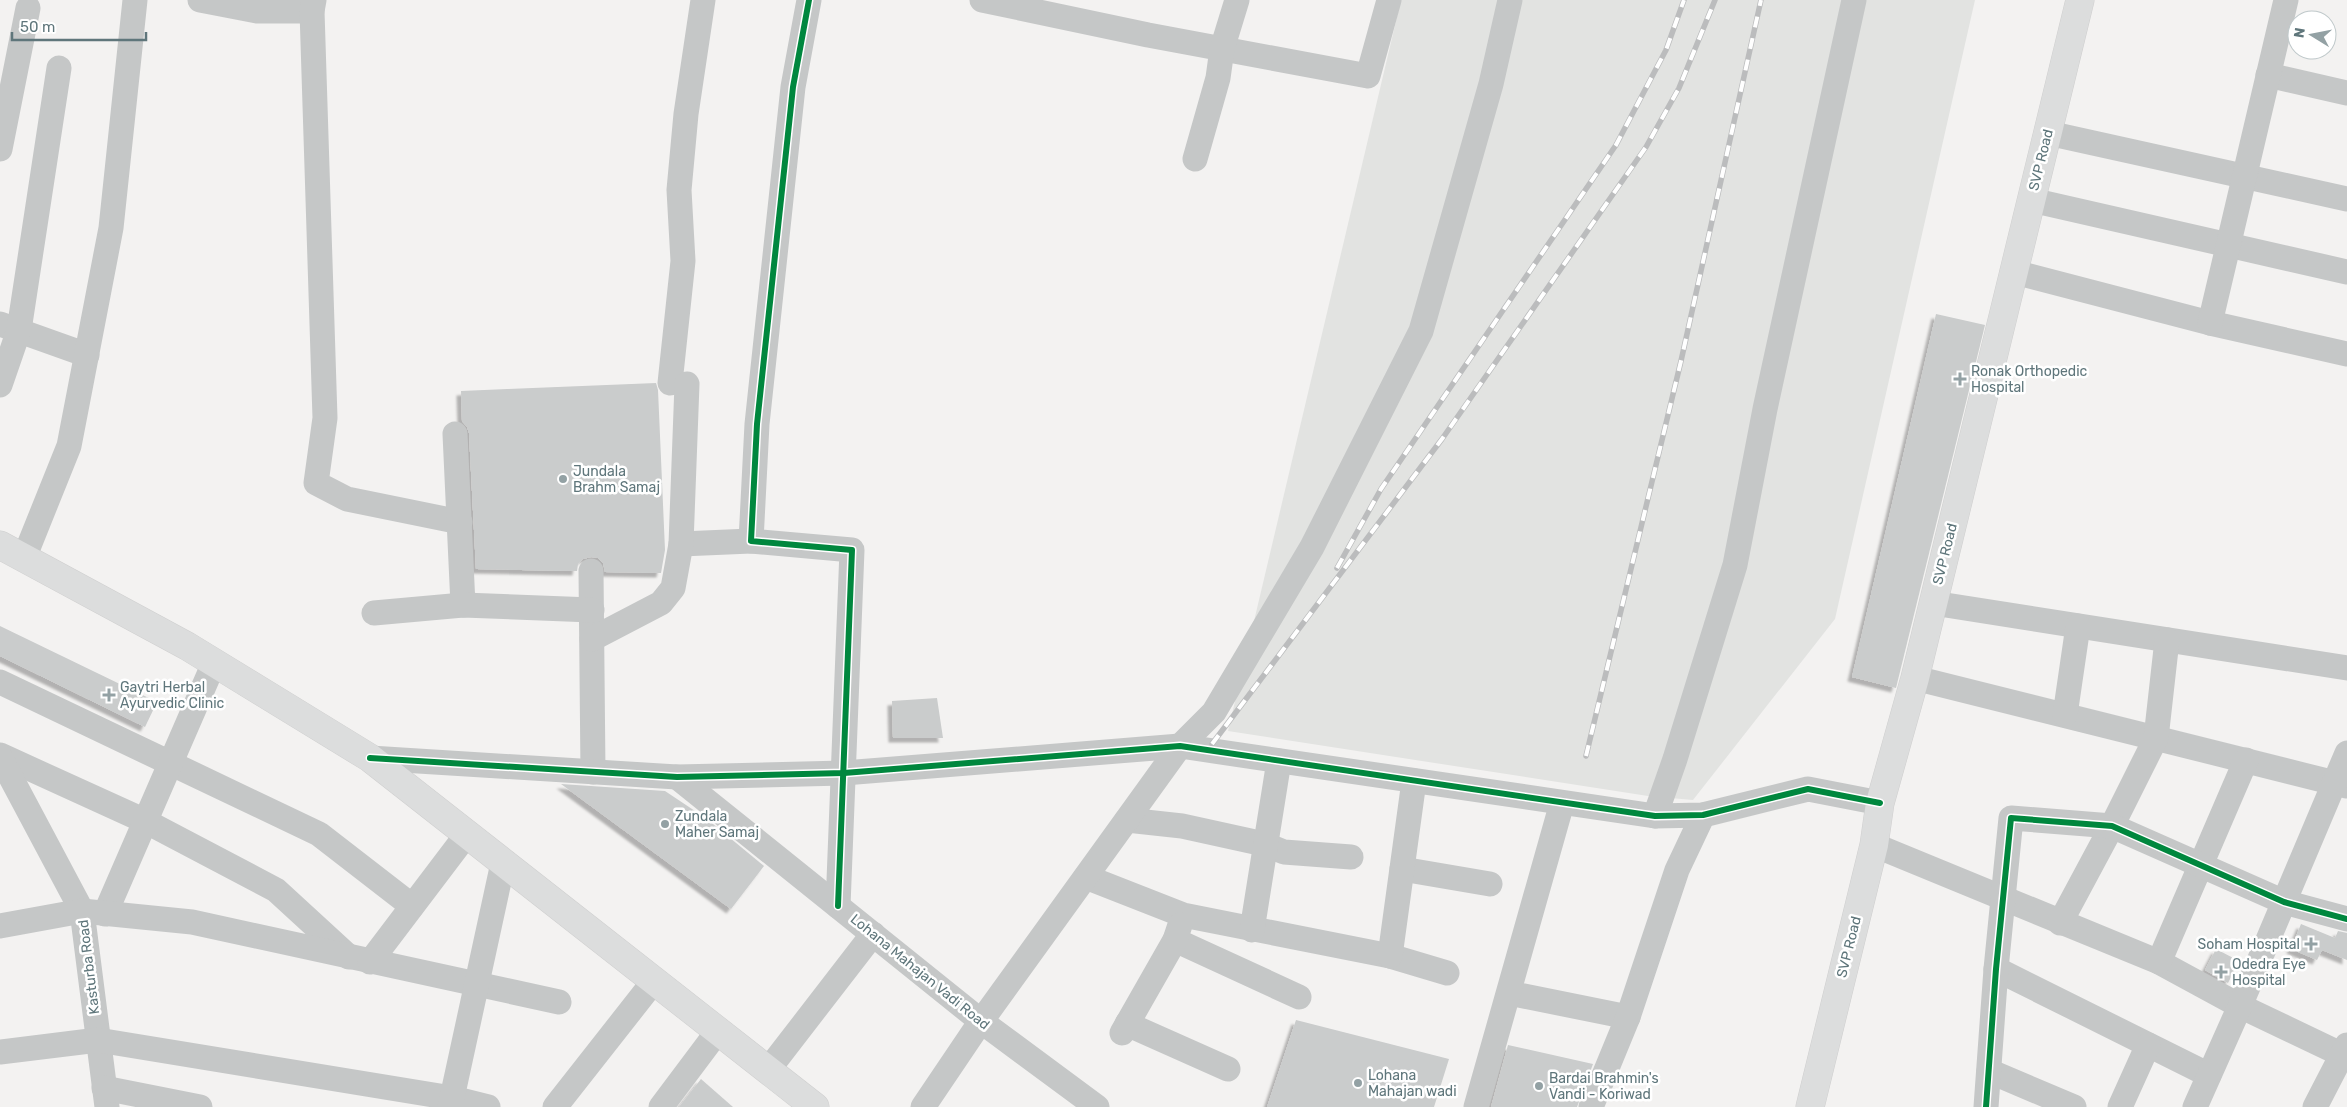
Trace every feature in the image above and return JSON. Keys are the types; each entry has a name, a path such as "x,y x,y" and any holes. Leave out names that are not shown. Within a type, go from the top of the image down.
{"main road":[{"name":"SVP Road","path":"1810,1107 1874,846 1880,803 1915,678 2080,0"},
{"path":"0,545 214,663 370,758 815,1107"}],"street":[{"path":"24,558 69,446 111,228 135,0"},
{"path":"200,0 257,11 314,6 325,418 316,483 346,499 460,522"},
{"path":"592,639 661,603 673,588 680,544 678,383 682,261 679,190 690,85 703,0"},
{"path":"752,541 757,424 793,87 809,0"},
{"path":"982,0 1025,4 1222,49 1368,76 1387,0"},
{"path":"1195,159 1218,78 1222,49 1237,0"},
{"path":"923,1107 1180,746 1214,712 1312,547 1421,331 1491,84 1510,0"},
{"path":"1655,816 1675,760 1735,565 1765,410 1854,0"},
{"path":"2210,323 2286,0"},
{"path":"0,149 28,8"},
{"path":"0,385 59,68"},
{"path":"2268,75 2347,93"},
{"path":"2048,133 2347,199"},
{"path":"2031,200 2347,272"},
{"path":"2014,272 2210,323 2347,354"},
{"path":"10,327 87,355"},
{"path":"454,434 463,605"},
{"path":"680,544 752,541 852,550 838,906"},
{"path":"591,572 593,772"},
{"path":"1933,603 2347,668"},
{"path":"374,612 463,605 592,610"},
{"path":"2065,715 2078,626"},
{"path":"2060,923 2156,738 2167,640"},
{"path":"94,912 145,820 214,663"},
{"path":"1915,678 2341,784"},
{"path":"0,682 320,834 412,906"},
{"path":"370,758 676,777 844,773 1180,746 1655,816 1703,815 1808,789 1880,803"},
{"path":"2195,1107 2284,902 2341,784 2347,753"},
{"path":"0,756 145,820 276,890 360,959"},
{"name":"Kasturba Road","path":"0,756 94,912 98,1040 105,1097"},
{"path":"1252,930 1264,844 1279,760"},
{"path":"2158,962 2246,760"},
{"name":"Lohana Mahajan Vadi Road","path":"676,777 982,1022 1097,1107"},
{"path":"1390,956 1414,781"},
{"path":"1476,1107 1562,802"},
{"path":"1591,1107 1628,1018 1677,870 1703,815"},
{"path":"1986,1107 1996,969 2011,818 2112,826 2284,902 2347,919"},
{"path":"1127,820 1182,826 1264,844 1284,852 1352,857"},
{"path":"360,959 412,906 467,834"},
{"path":"1874,846 2158,962 2240,1006 2346,1053 2315,1107"},
{"path":"451,1103 503,863"},
{"path":"1402,869 1490,884"},
{"path":"1086,877 1183,915 1390,956 1447,972"},
{"path":"0,926 94,912 192,922 559,1002"},
{"path":"1183,915 1175,940 1125,1029 1228,1069"},
{"path":"768,1070 873,934"},
{"path":"1175,940 1299,997"},
{"path":"1996,969 2209,1075"},
{"path":"555,1107 654,980"},
{"path":"1508,993 1628,1018"},
{"path":"661,1107 718,1031"},
{"path":"0,1052 98,1040 451,1103 488,1107"},
{"path":"2120,1107 2148,1045"},
{"path":"1989,1071 2074,1107"},
{"path":"105,1097 200,1107"}],"shaded area":[{"path":"1401,0 1975,0 1835,619 1693,800 1648,796 1228,731"}],"building":[{"path":"1936,314 1985,325 1896,688 1852,677"},
{"name":"Jundala Brahm Samaj","path":"656,383 658,390 665,550 661,573 605,572 603,563 598,558 591,557 583,559 578,564 577,571 476,569 469,433 462,421 461,391"},
{"path":"0,626 157,702 145,727 0,656"},
{"path":"937,698 943,738 893,738 892,701"},
{"name":"Zundala Maher Samaj","path":"561,784 665,791 707,819 764,866 731,909"},
{"path":"2301,924 2335,938 2338,931 2347,933 2347,960 2322,950 2317,960 2291,949"},
{"path":"2216,949 2239,961 2228,983 2205,970"},
{"name":"Lohana Mahajan wadi","path":"1296,1020 1449,1059 1434,1107 1267,1107"},
{"name":"Bardai Brahmin's Vandi - Koriwad","path":"1508,1045 1593,1064 1577,1107 1491,1107"},
{"path":"701,1079 733,1107 679,1107"}],"railway":[{"path":"1337,568 1381,489 1616,145 1666,50 1684,0"},
{"path":"1212,744 1442,439 1646,147 1679,88 1715,0"},
{"path":"1586,756 1681,361 1761,0"}],"cycle path":[{"path":"809,0 793,87 757,424 751,541 852,550 838,906"},
{"path":"370,758 677,777 844,773 1180,746 1655,816 1703,815 1808,789 1880,803"},
{"path":"1986,1107 1996,969 2011,818 2112,826 2284,902 2347,919"}],"place":[{"name":"Ronak Orthopedic Hospital","path":"1960,379"},
{"name":"Jundala Brahm Samaj","path":"563,479"},
{"name":"Gaytri Herbal Ayurvedic Clinic","path":"109,695"},
{"name":"Zundala Maher Samaj","path":"665,824"},
{"name":"Soham Hospital","path":"2311,944"},
{"name":"Odedra Eye Hospital","path":"2221,972"},
{"name":"Lohana Mahajan wadi","path":"1358,1083"},
{"name":"Bardai Brahmin's Vandi - Koriwad","path":"1539,1086"}]}
